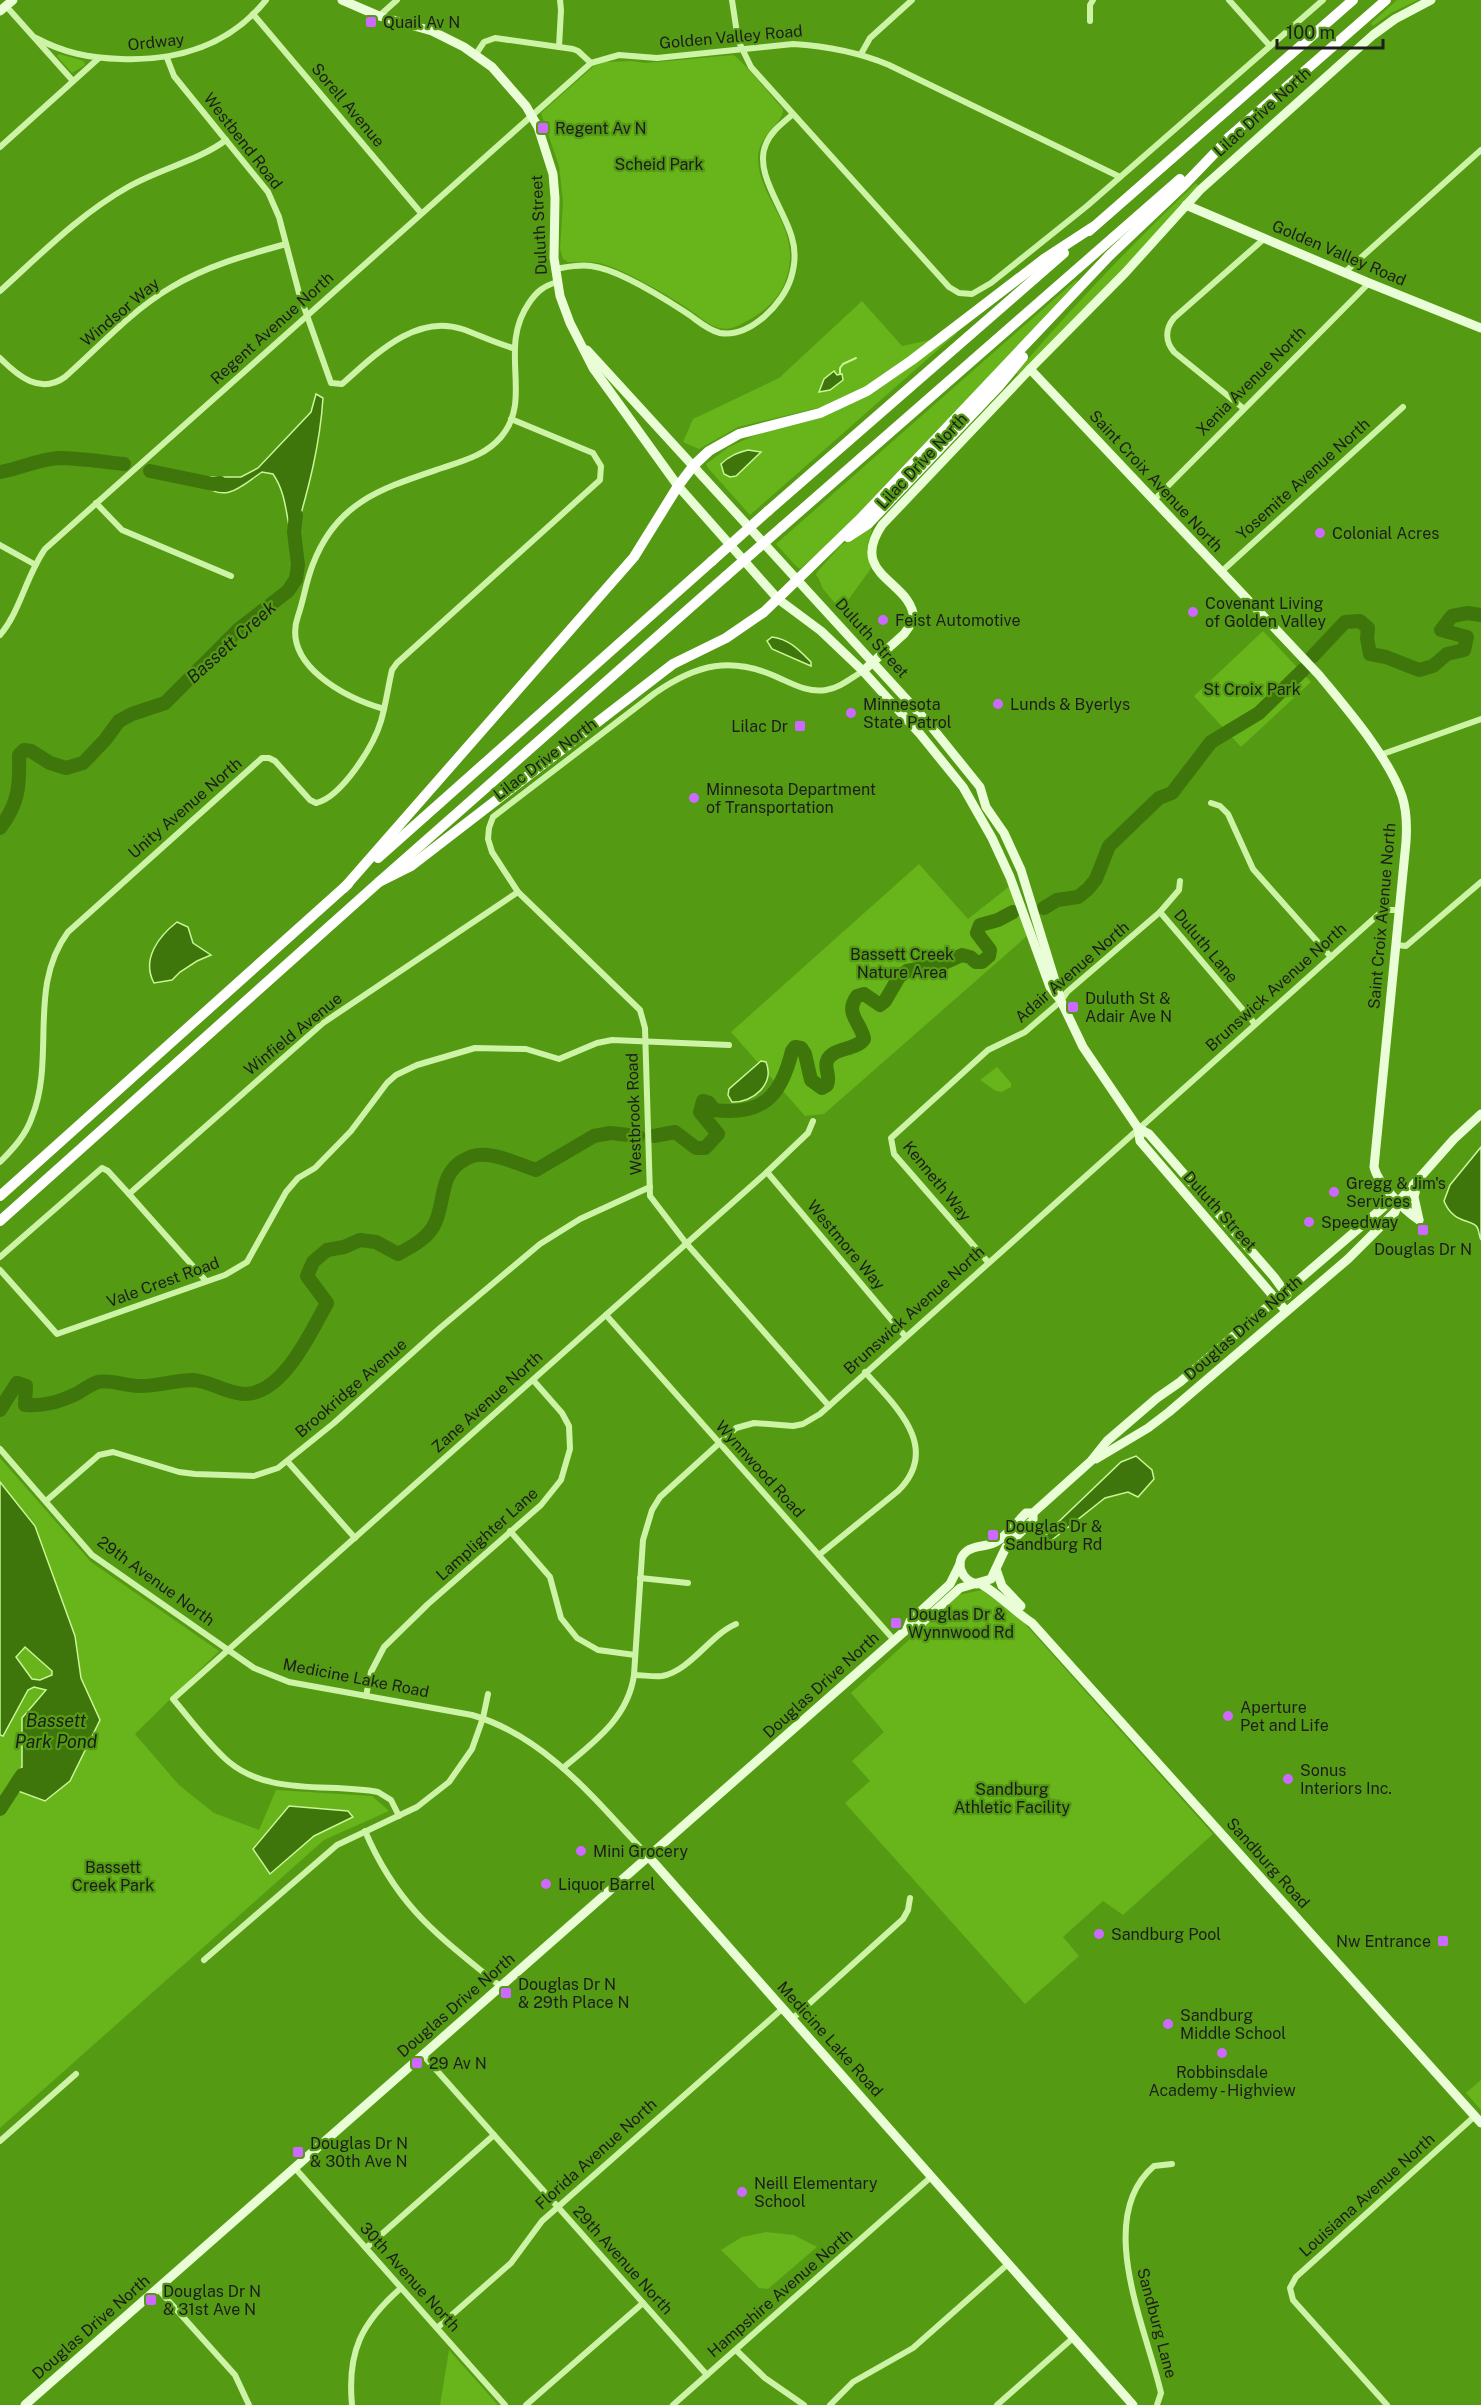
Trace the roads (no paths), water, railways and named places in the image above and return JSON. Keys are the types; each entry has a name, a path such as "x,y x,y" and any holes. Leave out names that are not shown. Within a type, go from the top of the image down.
{"highway":[{"path":"0,1196 768,511 1353,0"},
{"path":"0,1221 726,576 1386,0"},
{"path":"379,882 411,866 673,664 741,630 778,599 832,546 1086,280 1233,134"},
{"path":"344,888 634,557 678,486 694,465 709,451 739,434 820,413 873,388 1044,259 1093,227"}],"street":[{"name":"Ordway","path":"36,38 69,53 99,58 140,60 167,58 211,44 253,14 266,0"},
{"path":"342,0 379,16 432,31 476,54 484,42 495,38 578,51 591,63"},
{"path":"379,16 397,0"},
{"path":"559,47 560,0"},
{"path":"732,0 738,40 751,67 949,287 959,293 967,294 978,292 1057,232 1323,0"},
{"path":"861,54 870,38 912,0"},
{"path":"1090,21 1090,5 1093,0"},
{"path":"1229,0 1270,46"},
{"name":"Lilac Drive North","path":"494,817 656,693 689,673 717,665 743,665 761,670 803,689 820,691 839,686 863,670 904,634 914,620 913,609 874,563 871,553 874,537 882,525 1220,171 1372,35 1395,19 1431,0"},
{"name":"Ordway","path":"6,6 73,81"},
{"name":"Sorell Avenue","path":"253,14 422,213"},
{"name":"Golden Valley Road","path":"591,63 619,55 657,58 793,44 815,45 861,54 889,65 1120,177"},
{"name":"Duluth Street","path":"476,54 505,79 531,115 547,151 553,174 555,198 554,241 557,282 564,309 593,368 630,423 678,486 778,599 821,631 863,670 963,787 1001,857 1044,971 1083,1047 1138,1128 1140,1141 1276,1299 1290,1307"},
{"path":"0,147 99,58"},
{"name":"Westbend Road","path":"167,58 174,76 268,192 279,217 306,316 330,383 342,384 386,346 402,337 435,326 461,328 487,340 513,348"},
{"name":"Regent Avenue North","path":"0,635 8,626 34,564 45,549 591,63"},
{"path":"555,269 588,265 605,269 660,297 716,332 732,332 755,322 779,303 788,288 793,271 792,237 765,175 762,158 768,139 793,114"},
{"path":"0,291 71,227 108,198 150,175 215,148 226,140"},
{"path":"1345,272 1481,150"},
{"name":"Golden Valley Road","path":"1186,205 1481,328"},
{"path":"1243,408 1174,352 1169,346 1167,331 1174,318 1265,237"},
{"name":"Windsor Way","path":"0,358 27,380 45,385 53,384 65,377 154,298 171,287 219,264 286,244"},
{"path":"384,709 330,685 312,669 297,646 294,631 311,567 328,532 341,517 373,493 482,453 502,436 511,419 517,399 513,348 522,313 539,291 557,282"},
{"name":"Xenia Avenue North","path":"1154,500 1369,283"},
{"name":"Duluth Street","path":"581,344 873,661 949,746 980,787 986,807 1004,833 1021,870 1061,1001"},
{"name":"Saint Croix Avenue North","path":"1030,369 1319,675 1394,777 1403,798 1407,825 1374,1167 1377,1178 1419,1220 1414,1197 1419,1178"},
{"name":"Yosemite Avenue North","path":"1221,572 1403,406"},
{"name":"Unity Avenue North","path":"0,1162 26,1131 39,1095 46,979 54,953 68,932 262,758 275,761 310,800 316,803 324,801 338,789 359,762 376,734 392,670 397,663 596,486 602,472 598,459 593,453 511,419"},
{"path":"96,503 122,530 231,576"},
{"path":"0,545 34,564"},
{"path":"1380,755 1481,719"},
{"path":"1211,803 1220,806 1228,814 1253,869 1330,957"},
{"name":"Westbrook Road","path":"494,817 489,828 488,839 492,852 519,892 633,1002 643,1019 650,1196 686,1243 829,1406"},
{"name":"Adair Avenue North","path":"891,1143 895,1134 988,1050 1020,1035 1160,912 1179,890 1180,881"},
{"path":"1396,945 1406,946 1481,882"},
{"name":"Winfield Avenue","path":"129,1194 322,1023 519,892"},
{"name":"Brunswick Avenue North","path":"563,1768 619,1716 629,1697 634,1675 643,1540 652,1510 670,1486 736,1428 763,1423 793,1426 803,1424 829,1406 1380,913 1386,910 1399,910"},
{"name":"Duluth Lane","path":"1160,912 1255,1024"},
{"name":"Vale Crest Road","path":"0,1270 57,1334 225,1275 247,1262 286,1192 298,1178 315,1168 351,1131 387,1083 406,1070 475,1048 526,1049 559,1059 597,1043 612,1040 729,1045"},
{"name":"Douglas Drive North","path":"1091,1461 1159,1419 1348,1259 1383,1226 1395,1212 1399,1201 1419,1178 1454,1139 1481,1114"},
{"name":"Zane Avenue North","path":"399,1816 391,1800 378,1792 285,1784 255,1777 241,1770 228,1761 173,1699 767,1172 808,1133 813,1121"},
{"name":"Duluth Street","path":"1138,1128 1149,1134 1274,1277 1285,1293 1290,1307"},
{"name":"Kenneth Way","path":"891,1143 894,1154 988,1262"},
{"path":"0,1257 102,1168 108,1171 206,1281"},
{"name":"Westmore Way","path":"767,1172 905,1336"},
{"name":"Brookridge Avenue","path":"46,1501 99,1455 105,1453 119,1454 180,1472 242,1476 267,1473 288,1462 440,1328 540,1244 580,1219 650,1187"},
{"name":"Douglas Drive North","path":"25,2405 907,1629 910,1621 950,1584 967,1552 995,1543 1026,1513 1033,1513 1091,1461 1107,1441 1180,1382 1387,1204 1399,1201"},
{"name":"Wynnwood Road","path":"606,1315 894,1640"},
{"path":"819,1555 898,1491 907,1482 914,1462 916,1448 909,1425 865,1372"},
{"name":"Lamplighter Lane","path":"366,1696 371,1672 384,1647 552,1493 564,1472 570,1449 570,1433 566,1419 533,1380"},
{"name":"29th Avenue North","path":"0,1449 92,1555 229,1650"},
{"path":"288,1462 355,1538"},
{"name":"Douglas Drive North","path":"907,1629 916,1628 960,1588 991,1579 1006,1547 1033,1520 1033,1513"},
{"path":"510,1532 550,1577 561,1618 577,1638 598,1650 635,1655"},
{"path":"980,1547 994,1555 997,1567"},
{"path":"960,1564 965,1577 979,1584"},
{"name":"Sandburg Road","path":"997,1567 1002,1586 1027,1612 1032,1623"},
{"path":"640,1578 688,1583"},
{"name":"Sandburg Road","path":"979,1584 1007,1601 1032,1623 1478,2120"},
{"path":"634,1675 657,1676 671,1672 686,1663 720,1632 736,1624"},
{"name":"Medicine Lake Road","path":"229,1650 254,1668 289,1682 483,1718 520,1736 563,1768 594,1797 649,1857 1133,2405"},
{"path":"204,1960 337,1845 417,1807 449,1782 472,1749 483,1718 488,1694"},
{"path":"365,1831 391,1882 408,1905 428,1926 500,1986"},
{"path":"792,2019 903,1919 908,1910 910,1898"},
{"name":"Florida Avenue North","path":"437,2328 511,2264 534,2229 557,2207 782,2008"},
{"name":"29th Avenue North","path":"423,2055 707,2375"},
{"path":"0,2141 76,2074"},
{"name":"Louisiana Avenue North","path":"1387,2405 1293,2300 1290,2288 1296,2277 1478,2120"},
{"path":"366,2248 494,2135"},
{"name":"Sandburg Lane","path":"1157,2405 1161,2393 1131,2284 1127,2261 1126,2225 1138,2183 1154,2166 1172,2164"},
{"name":"30th Avenue North","path":"294,2167 505,2405"},
{"name":"Hampshire Avenue North","path":"674,2405 931,2177"},
{"path":"830,2405 853,2382 913,2348 1008,2264"},
{"path":"157,2288 235,2375 249,2405"},
{"path":"352,2405 351,2370 356,2347 366,2325 401,2288"},
{"path":"526,2405 643,2302"},
{"path":"997,2405 1073,2338"},
{"path":"736,2350 765,2378 804,2405"}],"water":[{"path":"834,371 837,375 842,374 843,380 830,390 819,392 824,379"},
{"path":"316,394 323,398 317,449 296,531 290,531 283,494 273,474 262,472 240,487 226,493 211,490 202,484 209,477 241,477 258,468 311,412"},
{"path":"748,450 761,452 736,476 730,477 724,474 721,464 733,455"},
{"path":"772,637 784,640 793,646 811,662 811,666 772,649 767,641"},
{"path":"177,922 188,927 193,943 211,955 197,961 172,980 154,983 150,965 154,949 158,941"},
{"path":"761,1061 766,1062 768,1070 765,1085 754,1096 732,1102 728,1095 729,1089"},
{"path":"1481,1147 1481,1240 1477,1227 1452,1214 1444,1201 1450,1185"},
{"path":"1136,1456 1152,1470 1154,1479 1138,1497 1128,1492 1105,1498 1043,1547 1043,1539 1050,1530 1121,1462"},
{"name":"Bassett Park Pond","path":"0,1482 35,1526 75,1636 81,1678 100,1720 70,1781 45,1801 7,1787 22,1767 22,1718 46,1690 34,1687 28,1690 3,1736 0,1735","holes":["25,1647 52,1671 52,1675 40,1680 32,1679 16,1657"]},
{"path":"289,1806 348,1811 353,1817 314,1836 270,1874 253,1849"}],"waterway":[{"path":"840,374 843,364 856,358"},
{"name":"Bassett Creek","path":"0,472 59,458 124,464"},
{"name":"Bassett Creek","path":"150,471 213,484 220,483"},
{"name":"Bassett Creek","path":"0,828 15,802 19,755 24,750 31,751 50,763 66,768 83,763 119,721 165,703 239,629 288,591 296,579 298,565 294,532 296,515"},
{"name":"Bassett Creek","path":"1312,657 1345,622 1360,621 1368,628 1370,654 1386,657 1419,670 1433,666 1447,654 1464,650 1467,637 1441,630 1452,616 1468,613 1481,615"},
{"name":"Bassett Creek","path":"1044,908 1057,900 1078,897 1088,889 1096,879 1109,846 1159,798 1172,793 1211,742 1259,713 1303,670"},
{"name":"Bassett Creek","path":"654,1136 675,1132 696,1148 705,1148 718,1134 700,1112 703,1101 709,1103 714,1110 745,1110 757,1106 775,1091 782,1080 795,1047 801,1048 805,1054 811,1080 822,1088 827,1085 826,1064 830,1057 834,1053 856,1046 864,1039 852,1008 857,996 864,994 880,1005 885,1001 899,977 907,971 940,965 962,955 976,962 982,962 989,956 990,950 977,933 980,925 998,920 1013,912"},
{"name":"Bassett Creek","path":"0,1410 17,1383 26,1386 25,1405 59,1401 102,1381 145,1386 193,1380 238,1393 259,1391 272,1384 294,1359 327,1303 307,1276 313,1262 327,1250 344,1247 360,1240 376,1242 398,1254 415,1245 425,1237 436,1221 444,1187 451,1172 456,1165 469,1157 493,1156 536,1170 594,1136 610,1133 638,1136"},
{"path":"0,1809 22,1775"}],"place":[{"name":"Quail Av N","path":"371,22"},
{"name":"Regent Av N","path":"543,128"},
{"name":"Colonial Acres","path":"1320,533"},
{"name":"Covenant Living of Golden Valley","path":"1193,612"},
{"name":"Feist Automotive","path":"883,620"},
{"name":"Lunds & Byerlys","path":"998,704"},
{"name":"Minnesota State Patrol","path":"851,713"},
{"name":"Lilac Dr","path":"800,726"},
{"name":"Minnesota Department of Transportation","path":"694,798"},
{"name":"Duluth St & Adair Ave N","path":"1073,1007"},
{"name":"Gregg & Jim's Services","path":"1334,1192"},
{"name":"Speedway","path":"1309,1222"},
{"name":"Douglas Dr N","path":"1423,1230"},
{"name":"Douglas Dr & Sandburg Rd","path":"993,1535"},
{"name":"Douglas Dr & Wynnwood Rd","path":"896,1623"},
{"name":"Aperture Pet and Life","path":"1228,1716"},
{"name":"Sonus Interiors Inc.","path":"1288,1779"},
{"name":"Mini Grocery","path":"581,1851"},
{"name":"Liquor Barrel","path":"546,1884"},
{"name":"Sandburg Pool","path":"1099,1934"},
{"name":"Nw Entrance","path":"1443,1941"},
{"name":"Douglas Dr N & 29th Place N","path":"506,1993"},
{"name":"Sandburg Middle School","path":"1168,2024"},
{"name":"Robbinsdale Academy - Highview","path":"1222,2053"},
{"name":"29 Av N","path":"417,2063"},
{"name":"Douglas Dr N & 30th Ave N","path":"298,2152"},
{"name":"Neill Elementary School","path":"742,2192"},
{"name":"Douglas Dr N & 31st Ave N","path":"151,2300"}],"park label":[{"name":"Scheid Park","path":"659,164"},
{"name":"St Croix Park","path":"1252,689"},
{"name":"Bassett Creek Nature Area","path":"902,963"},
{"name":"Sandburg Athletic Facility","path":"1012,1798"},
{"name":"Bassett Creek Park","path":"113,1876"}]}
